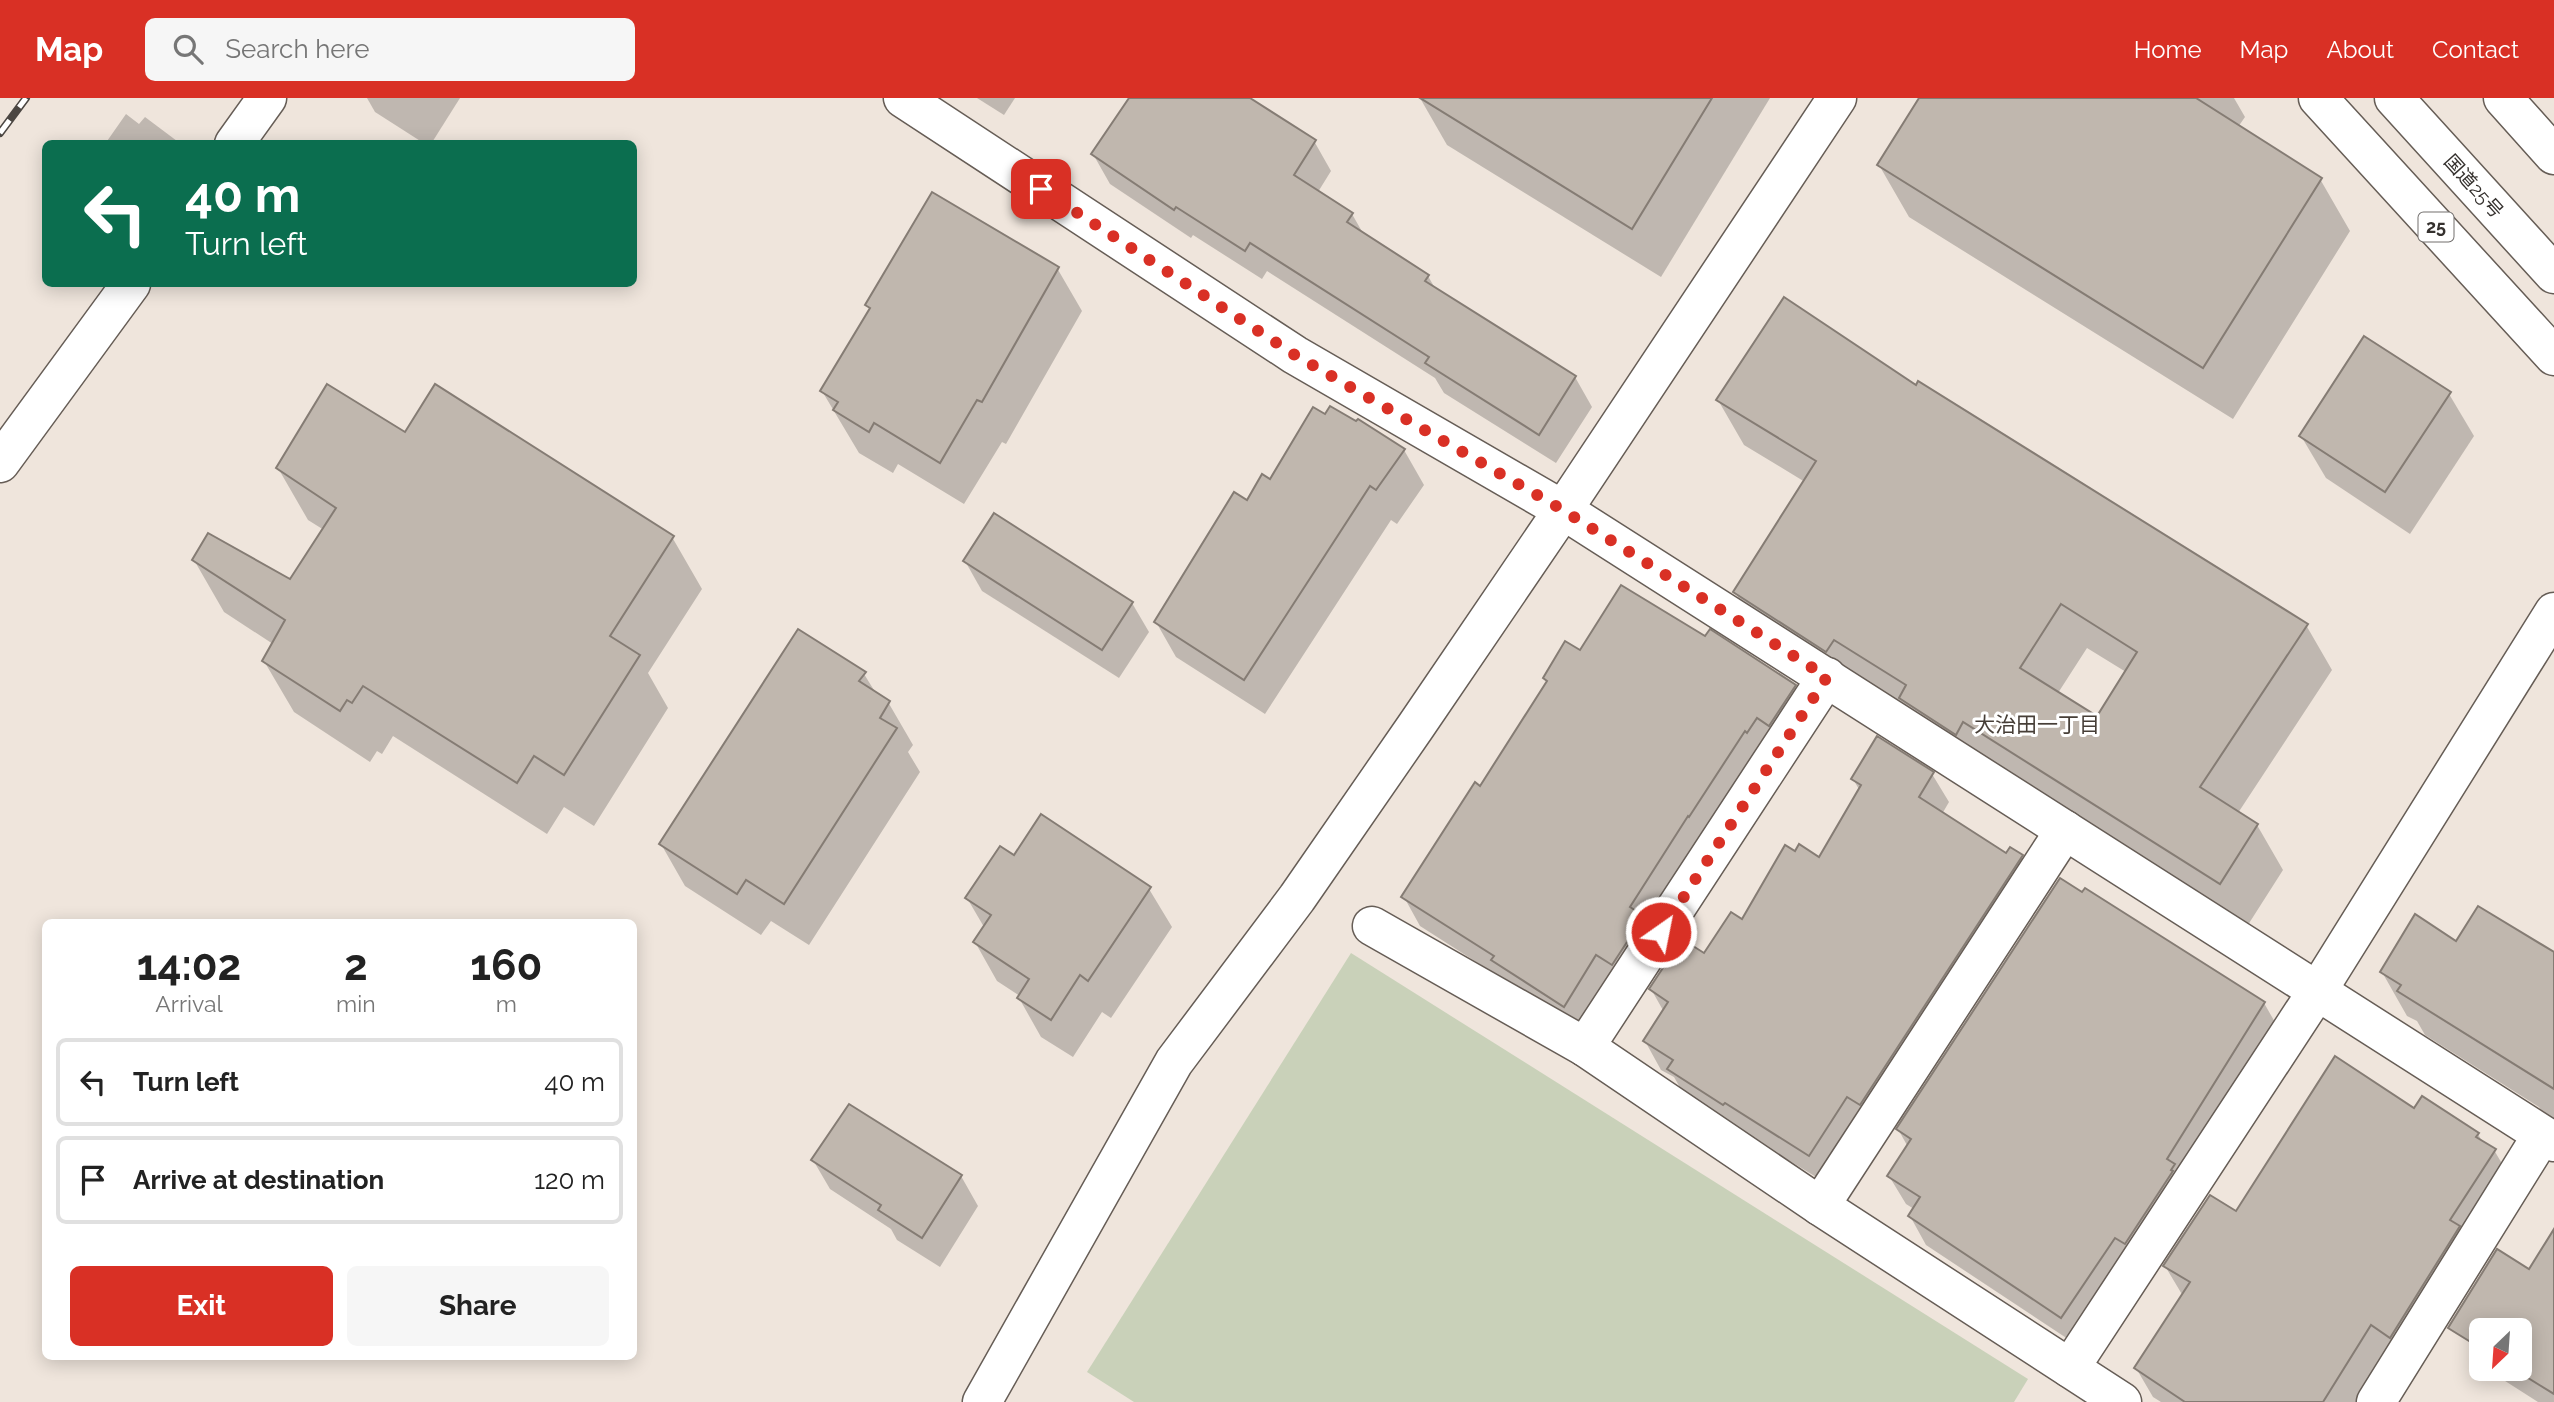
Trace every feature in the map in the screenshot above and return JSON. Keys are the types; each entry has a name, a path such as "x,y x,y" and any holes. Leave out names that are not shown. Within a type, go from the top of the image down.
{"main road":[{"path":"237,140 267,98"},
{"path":"903,98 1295,355 1563,510 2548,1138 2376,1402"},
{"path":"982,1402 1174,1062 1297,898 1563,510 1837,98"},
{"name":"25","path":"2318,98 2554,356"},
{"name":"国道25号","path":"2394,98 2554,274"},
{"path":"2503,98 2554,155"},
{"path":"0,463 129,287"},
{"path":"2070,1368 2318,990 2554,612"},
{"path":"1585,1047 1827,677"},
{"path":"1820,1206 2066,830"},
{"path":"1372,926 1585,1047 1820,1206 2122,1402"}],"green space":[{"path":"1351,953 2028,1379 2014,1402 1134,1402 1087,1372"}],"building":[{"path":"1129,98 1250,98 1316,140 1294,175 1353,213 1347,222 1429,275 1425,281 1576,376 1539,435 1425,363 1429,357 1250,243 1245,251 1176,207 1174,210 1091,154"},
{"path":"1420,98 1712,98 1632,229"},
{"path":"1919,98 2196,98 2322,178 2203,368 1877,165"},
{"path":"932,192 1059,267 982,402 977,400 940,463 874,423 869,432 833,410 838,402 820,391 870,308 865,305"},
{"path":"1784,297 1916,385 1918,381 2308,624 2200,787 2258,824 2220,884 1963,722 1956,735 1899,698 1906,685 1834,640 1826,652 1733,592 1816,461 1716,400","holes":["2061,604 2137,652 2097,716 2020,668"]},
{"path":"2364,336 2451,392 2385,492 2299,436"},
{"path":"327,384 405,432 435,384 674,536 610,636 640,655 564,775 534,756 517,783 363,686 352,703 347,700 340,711 262,661 285,620 192,560 208,533 290,579 336,508 276,468"},
{"path":"1330,406 1356,421 1358,419 1405,449 1376,490 1370,486 1244,680 1154,622 1234,492 1247,500 1262,474 1270,479 1313,407 1325,414"},
{"path":"994,513 1133,602 1102,650 963,561"},
{"path":"1621,585 1705,636 1710,629 1796,685 1769,726 1757,718 1747,733 1745,731 1630,907 1644,916 1612,965 1596,955 1564,1007 1491,960 1494,956 1401,897 1475,782 1480,786 1547,681 1543,678 1565,641 1580,650"},
{"path":"798,629 866,672 859,681 890,701 880,718 897,728 784,904 746,880 737,894 659,844"},
{"path":"1877,736 1934,772 1919,797 2006,853 2010,847 2023,855 1860,1105 1847,1097 1809,1156 1667,1069 1673,1060 1643,1041 1668,1002 1649,989 1682,939 1704,953 1731,912 1742,919 1785,845 1795,851 1799,844 1819,857 1861,785 1851,779"},
{"path":"1041,814 1151,887 1088,981 1080,975 1051,1020 1017,998 1029,979 973,942 991,915 965,898 1000,846 1014,855"},
{"path":"2060,878 2082,892 2085,888 2265,1002 2167,1159 2175,1164 2171,1170 2173,1171 2125,1244 2115,1238 2061,1318 1908,1216 1920,1197 1887,1176 1911,1139 1896,1129"},
{"path":"2478,906 2554,952 2554,1089 2397,991 2401,985 2380,972 2415,914 2456,941"},
{"path":"2335,1056 2414,1108 2422,1096 2479,1133 2476,1137 2496,1149 2450,1220 2460,1226 2390,1338 2371,1325 2323,1402 2185,1402 2134,1368 2190,1282 2163,1266 2210,1195 2236,1211"},
{"path":"849,1104 962,1175 922,1238 878,1210 881,1205 811,1160"},
{"path":"2554,1229 2554,1394 2532,1380 2532,1318 2469,1318 2469,1341 2448,1328 2497,1249 2529,1269"}],"railway":[{"path":"0,133 26,98"}],"district":[{"name":"大治田一丁目","path":"2037,725"}],"route":[{"path":"1041,189 1295,355 1563,510 1827,677 1661,932"}]}
